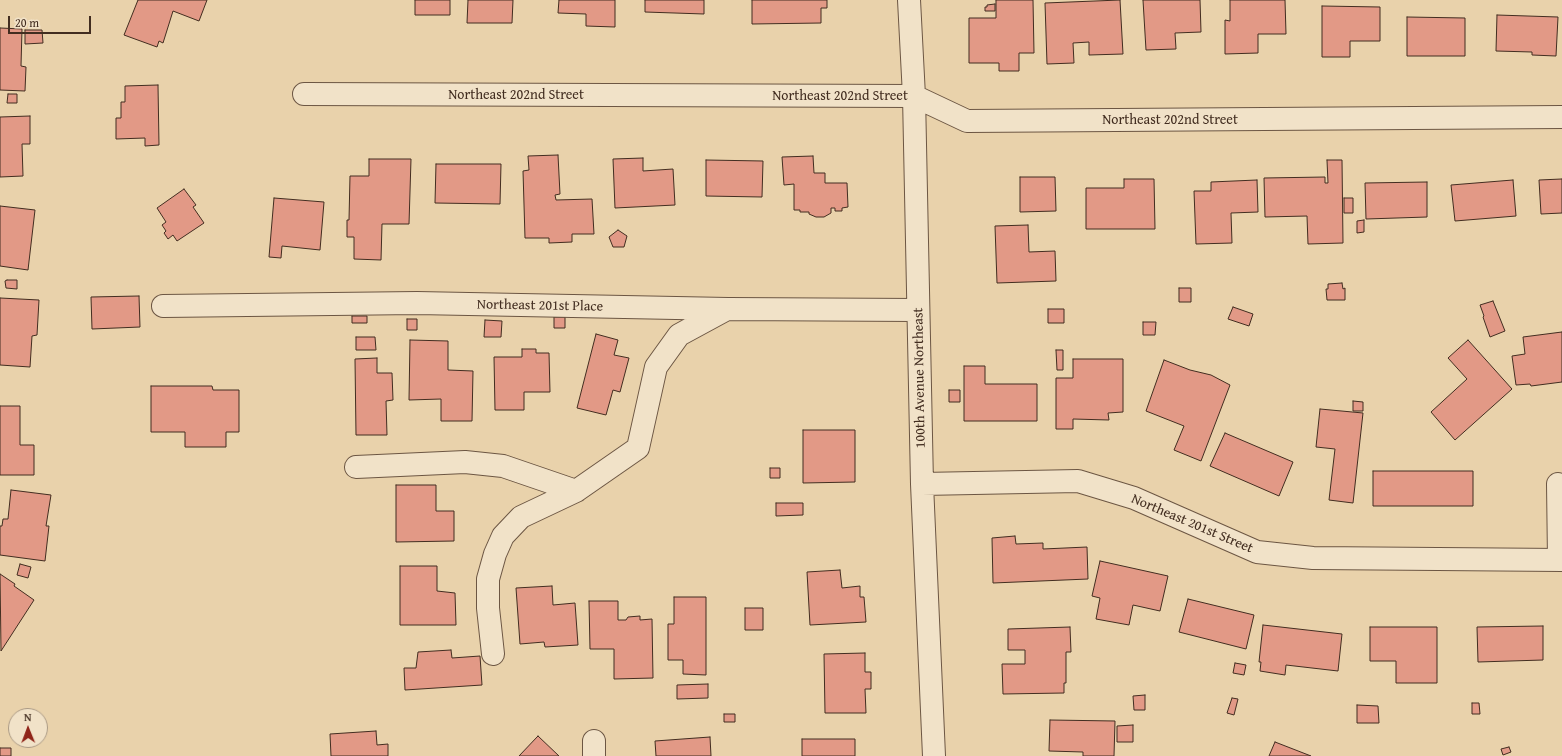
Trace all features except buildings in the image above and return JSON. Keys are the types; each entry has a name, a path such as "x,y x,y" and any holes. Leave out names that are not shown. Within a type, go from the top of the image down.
{"street":[{"name":"100th Avenue Northeast","path":"910,0 914,96 922,484 934,756"},
{"name":"Northeast 202nd Street","path":"304,94 914,96 967,121 1562,117"},
{"name":"Northeast 201st Place","path":"163,306 417,303 728,309 918,310"},
{"path":"493,654 488,608 488,579 502,536 521,517 576,491 638,448 656,367 678,335 728,309"},
{"path":"356,467 465,462 503,466 576,491"},
{"name":"Northeast 201st Street","path":"922,484 1078,481 1134,498 1257,552 1312,558 1561,560 1558,484"}]}
